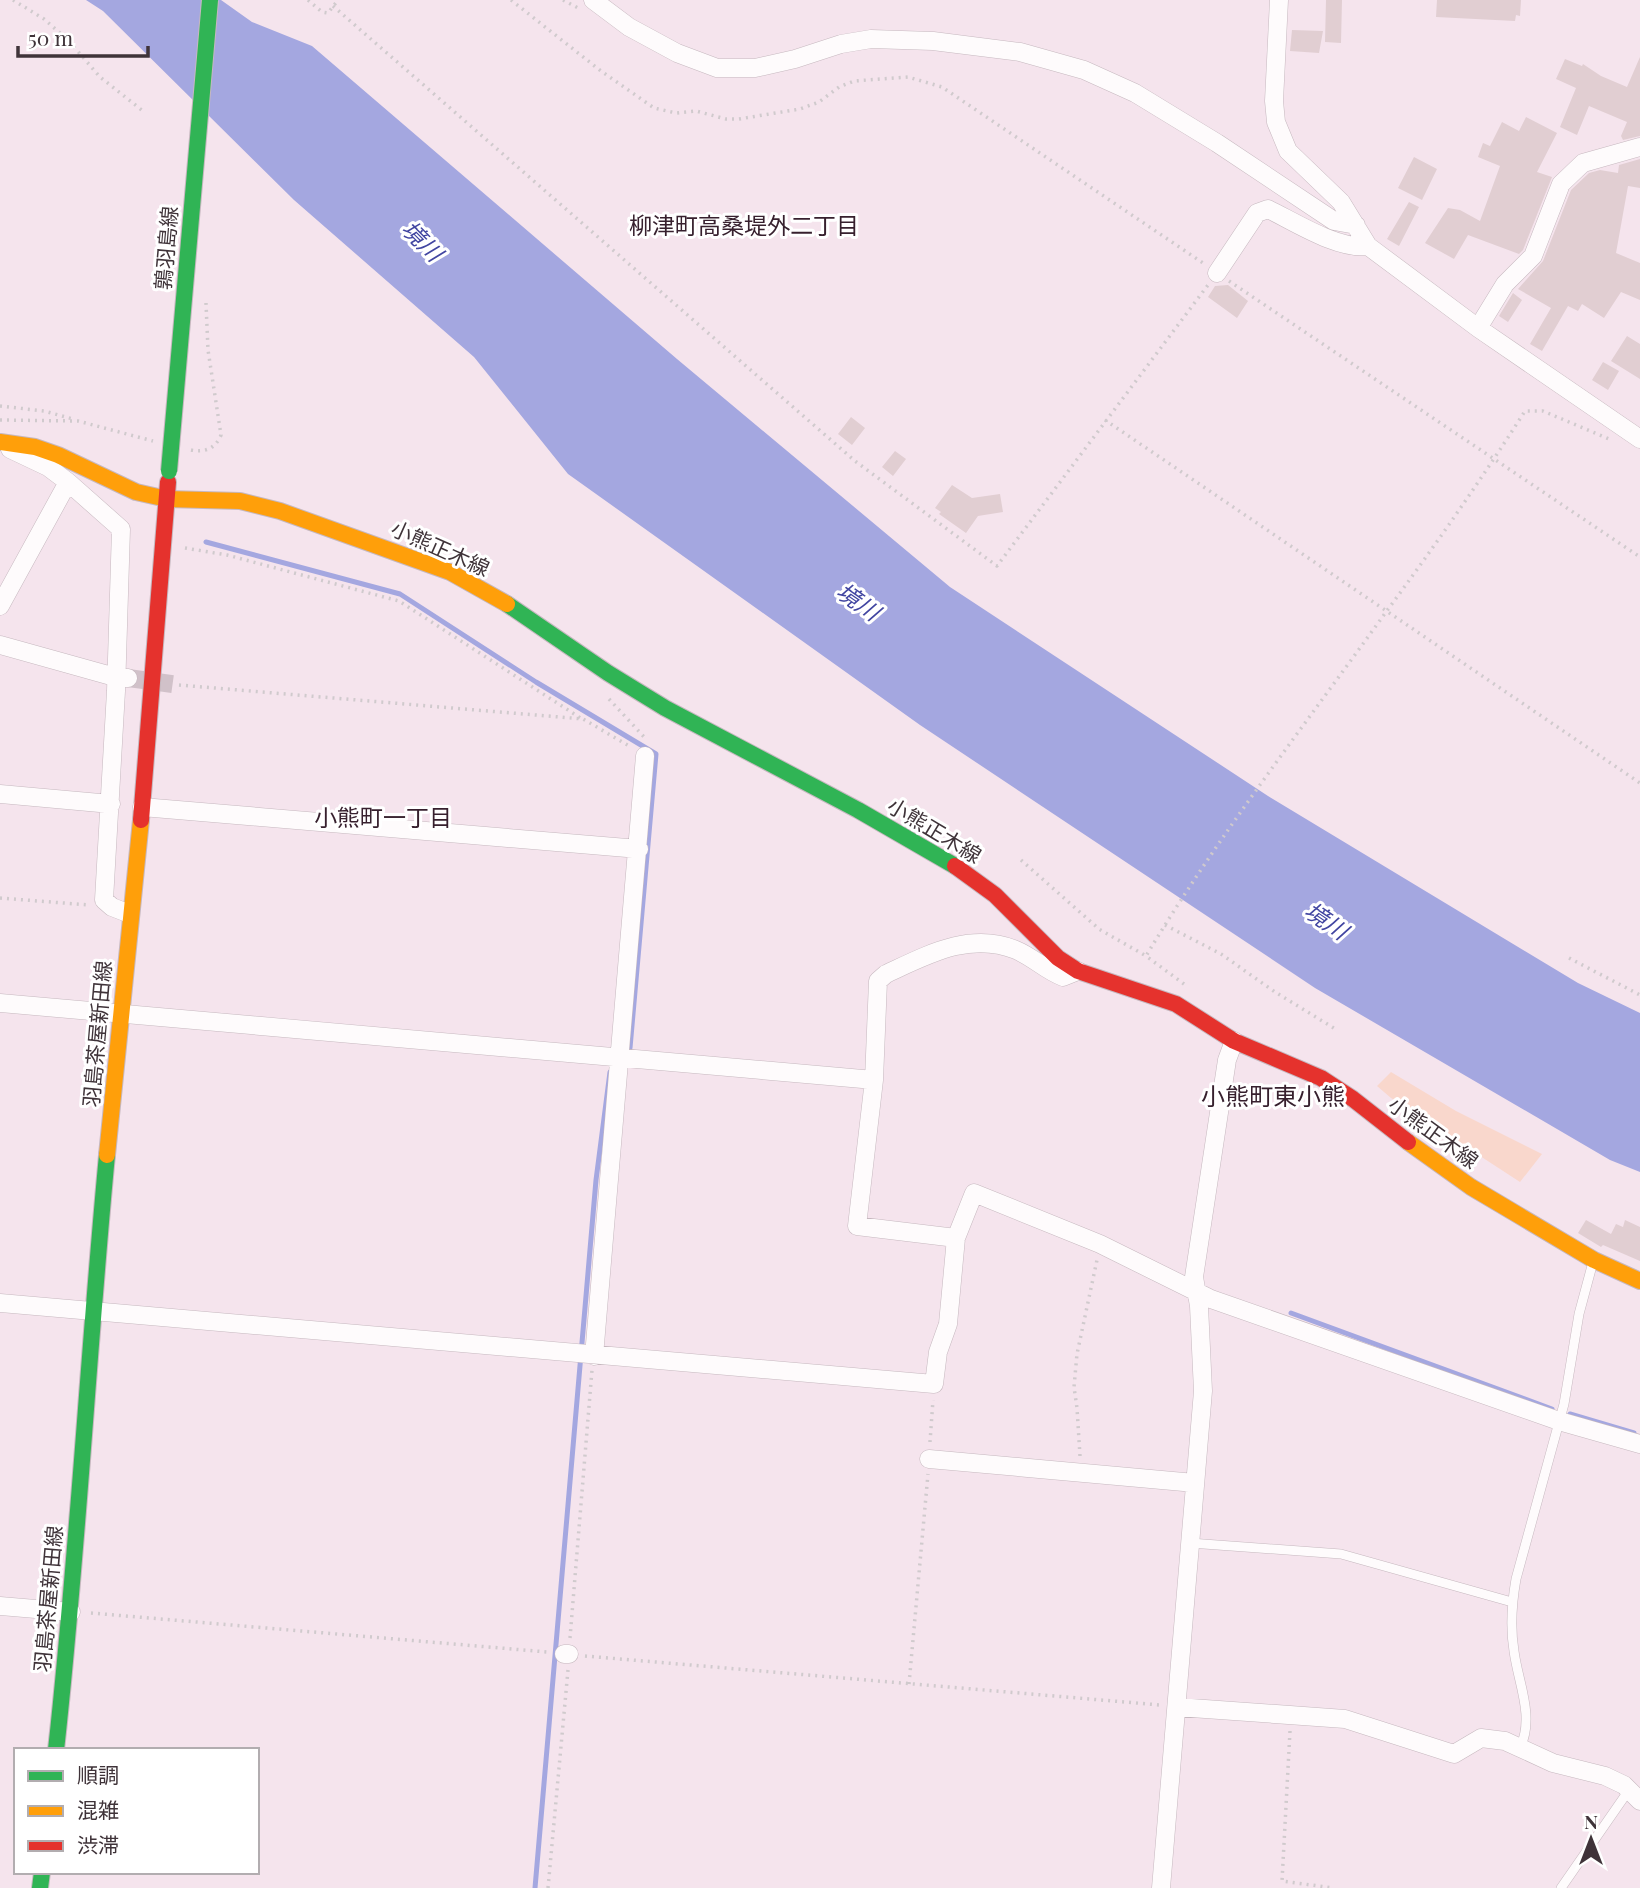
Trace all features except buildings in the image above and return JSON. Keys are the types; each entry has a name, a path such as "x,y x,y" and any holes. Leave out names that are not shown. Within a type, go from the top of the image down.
{"main road":[{"name":"鶉羽島線","path":"167,499 210,0"},
{"path":"0,443 35,447 136,492 167,499"},
{"name":"羽島茶屋新田線","path":"56,1748 71,1612 92,1312 142,807 167,499"},
{"name":"小熊正木線","path":"167,499 240,501 280,511 450,572 509,605 664,708 858,810 961,869 995,895 1058,958 1078,971 1176,1004 1234,1041 1321,1078 1353,1099 1433,1162 1594,1260 1640,1281"}],"street":[{"path":"593,0 629,27 677,53 717,68 755,68 841,44 870,39 933,41 1020,52 1084,70 1135,93 1182,121 1334,221 1356,225"},
{"path":"1279,0 1274,101 1276,122 1288,150 1341,202 1368,246 1478,328 1640,439"},
{"path":"1478,328 1505,284 1534,256 1561,184 1583,163 1640,147"},
{"path":"1217,273 1257,213 1268,209 1335,241 1354,248 1368,246"},
{"path":"0,443 47,467 121,529 122,677 104,900 112,907 130,914"},
{"path":"0,606 68,482"},
{"path":"0,645 122,677"},
{"path":"594,1356 645,755"},
{"path":"0,794 111,804"},
{"path":"142,807 639,849"},
{"path":"956,1237 857,1226 874,1080 878,981 886,974 959,944 991,942 1027,955 1049,971 1063,977 1078,971"},
{"path":"0,1003 874,1080"},
{"path":"1161,1888 1203,1391 1199,1306 1194,1277 1227,1060 1234,1041"},
{"path":"0,1303 934,1384 938,1353 948,1324 956,1237 974,1194 1100,1244 1211,1299 1559,1421 1640,1444"},
{"path":"929,1459 1195,1483"},
{"path":"0,1606 71,1612"},
{"path":"1177,1707 1345,1719 1454,1754 1481,1738 1505,1741 1553,1763 1605,1776 1624,1785 1634,1796"}],"lane":[{"path":"1520,1748 1526,1702 1513,1650 1512,1602 1564,1404 1579,1314 1594,1260"},
{"path":"1190,1543 1341,1554 1512,1602"},
{"path":"1563,1887 1634,1796"}],"path":[{"path":"13,0 44,19 68,40 100,77 143,111"},
{"path":"307,0 322,12 328,13 338,0"},
{"path":"511,0 601,71 654,108 676,113 696,111 726,119 739,119 800,109 819,102 839,87 854,81 908,77 942,87 1640,557"},
{"path":"333,6 855,461 997,566 1217,273"},
{"path":"184,449 208,449 217,444 221,435 208,350 206,301"},
{"path":"0,406 44,411 162,443"},
{"path":"1146,956 1170,915 1268,772 1387,611 1525,411 1543,411 1616,443"},
{"path":"0,420 78,421"},
{"path":"1105,420 1640,783"},
{"path":"185,548 207,551 400,601 583,719 645,755"},
{"path":"179,685 583,719"},
{"path":"1021,860 1098,929 1146,956 1188,988"},
{"path":"0,898 100,906 107,902"},
{"path":"1165,925 1221,954 1275,992 1337,1030"},
{"path":"1569,958 1640,995"},
{"path":"1081,1473 1074,1387 1077,1354 1100,1244"},
{"path":"548,1888 594,1356"},
{"path":"909,1684 934,1384"},
{"path":"71,1612 1177,1707"},
{"path":"1290,1715 1289,1789 1282,1881 1333,1888"}],"shaded area":[{"path":"1391,1072 1456,1111 1542,1154 1520,1182 1391,1098 1377,1086"}],"water":[{"name":"境川","path":"86,0 221,0 252,22 312,46 677,359 950,587 1268,796 1578,983 1640,1013 1640,1172 1610,1160 1315,988 920,725 568,474 474,357 294,200 103,11"}],"waterway":[{"path":"206,542 400,594 536,682 656,754 630,1048"},
{"path":"535,1888 596,1180 610,1072"},
{"path":"1291,1313 1552,1409"},
{"path":"1570,1414 1634,1433"}],"tunnel":[{"path":"128,678 179,685"}],"traffic: fast":[{"path":"169,471 210,0"},
{"path":"507,604 608,673 665,708 858,810 955,866"},
{"path":"56,1748 71,1601 107,1155"},
{"path":"40,1888 42,1874"}],"traffic: slow":[{"path":"0,442 35,447 58,455 136,492 167,499 240,501 280,511 450,572 507,604"},
{"path":"107,1155 141,820"},
{"path":"1408,1142 1471,1187 1594,1260 1640,1281"}],"traffic: jam":[{"path":"141,820 168,482"},
{"path":"955,866 995,895 1058,958 1078,971 1176,1004 1234,1041 1321,1078 1408,1142"}],"district":[{"name":"柳津町高桑堤外二丁目","path":"744,226"},
{"name":"小熊町一丁目","path":"383,818"},
{"name":"小熊町東小熊","path":"1273,1097"}]}
